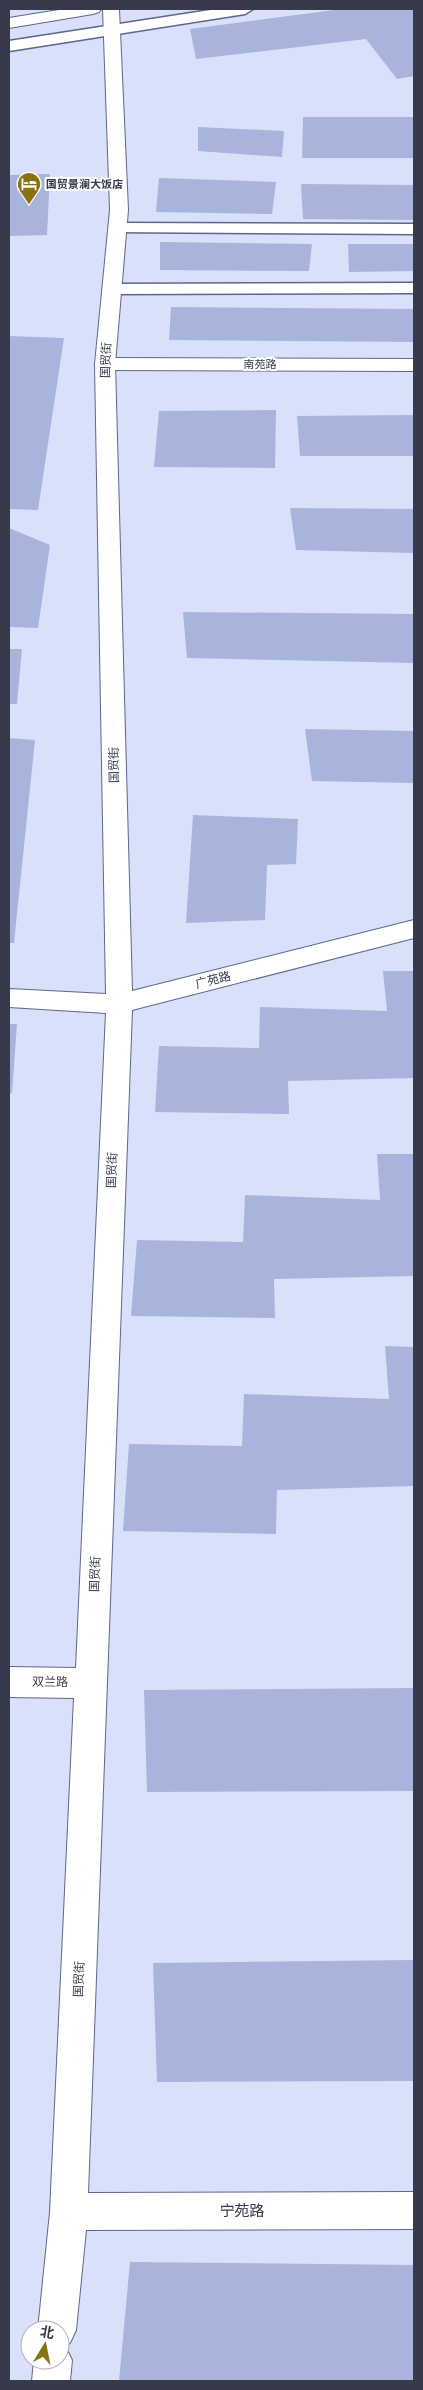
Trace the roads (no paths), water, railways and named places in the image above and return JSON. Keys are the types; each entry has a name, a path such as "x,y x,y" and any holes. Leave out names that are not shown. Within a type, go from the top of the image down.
{"street":[{"path":"9,23 93,9"},
{"name":"国贸街","path":"57,2320 69,2212 119,1004 105,364 119,210 112,18"},
{"name":"南苑路","path":"105,364 414,365"},
{"name":"广苑路","path":"9,998 119,1004 414,929"},
{"name":"双兰路","path":"9,1682 91,1683"},
{"name":"宁苑路","path":"69,2212 414,2210"}],"lane":[{"path":"9,46 112,18 245,9"},
{"path":"118,228 414,229"},
{"path":"112,289 414,288"}],"place":[{"name":"国贸景澜大饭店","path":"29,205"}]}
